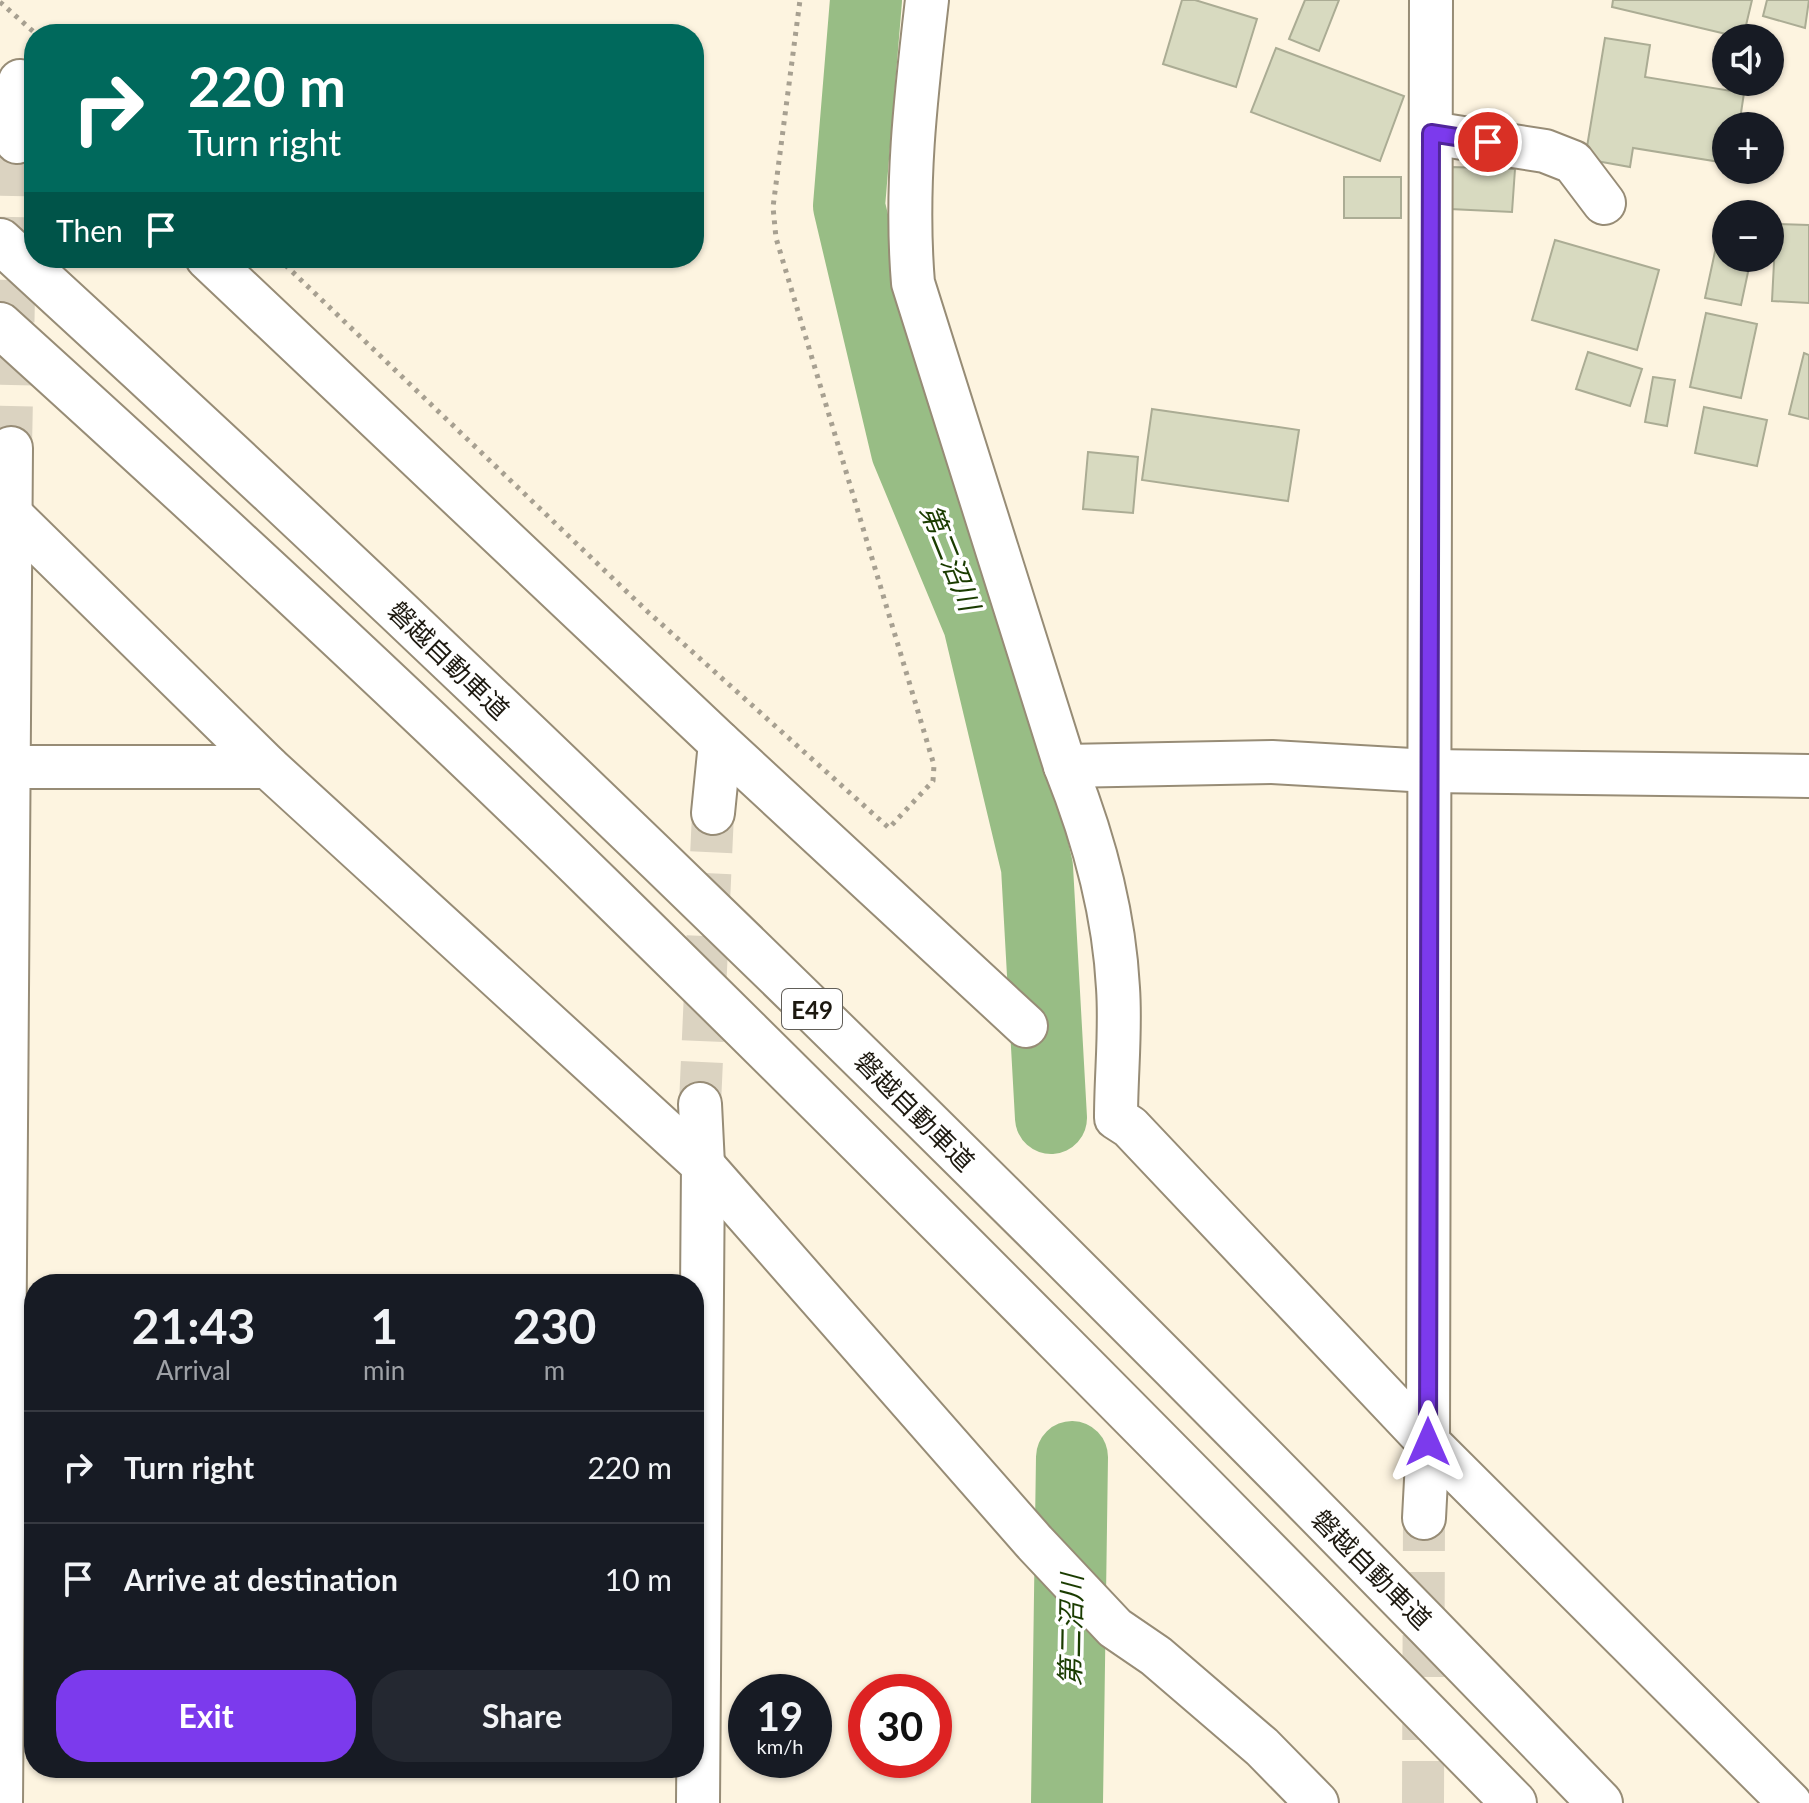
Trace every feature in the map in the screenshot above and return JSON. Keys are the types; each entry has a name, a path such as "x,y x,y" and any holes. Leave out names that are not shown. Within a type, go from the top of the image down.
{"highway":[{"name":"磐越自動車道","path":"0,241 24,263"},
{"name":"磐越自動車道","path":"29,268 237,458 649,849 1240,1435 1600,1803"},
{"name":"E49","path":"0,325 200,506 594,880 1100,1380 1514,1803"}],"street":[{"path":"927,0 910,148 909,229 913,283 1065,766 1089,827 1101,877 1118,985 1116,1118 1130,1127 1428,1442 1790,1803"},
{"path":"1424,1518 1428,1442 1431,0"},
{"path":"17,142 18,79"},
{"path":"1431,133 1545,151 1573,162 1604,203"},
{"path":"218,268 720,743 1026,1026"},
{"path":"1,1803 4,508 11,448"},
{"path":"4,508 268,767 703,1165 1035,1543 1115,1628 1156,1656 1262,1747 1317,1803"},
{"path":"713,813 720,743"},
{"path":"1065,766 1272,762 1429,771 1809,776"},
{"path":"4,767 268,767"},
{"path":"700,1104 702,1274"},
{"path":"698,1778 698,1803"}],"path":[{"path":"288,268 648,612 889,828 933,781 934,765 776,238 773,207 800,0"},
{"path":"0,2 25,24"}],"building":[{"path":"1182,0 1195,0 1257,19 1236,87 1163,64"},
{"path":"1305,0 1339,0 1319,51 1289,39"},
{"path":"1613,0 1752,0 1746,24 1712,24 1712,31 1612,7"},
{"path":"1767,0 1809,0 1805,28 1763,16"},
{"path":"1605,38 1650,45 1645,77 1712,88 1712,96 1744,96 1741,112 1712,112 1712,161 1633,148 1630,167 1585,159"},
{"path":"1276,48 1404,96 1380,161 1251,112"},
{"path":"1452,167 1515,169 1512,212 1450,209"},
{"path":"1344,177 1401,177 1401,218 1344,218"},
{"path":"1784,224 1809,225 1809,303 1772,301 1774,272 1784,272"},
{"path":"1555,240 1659,270 1637,350 1532,320"},
{"path":"1712,266 1712,272 1748,272 1741,305 1705,298"},
{"path":"1706,313 1757,324 1741,398 1690,387"},
{"path":"1588,352 1642,369 1630,406 1576,389"},
{"path":"1804,353 1809,355 1809,419 1789,414"},
{"path":"1653,377 1675,380 1667,426 1645,422"},
{"path":"1704,407 1767,420 1757,466 1695,453"},
{"path":"1152,409 1299,430 1288,501 1142,480"},
{"path":"1088,452 1138,457 1133,513 1083,509"}],"waterway":[{"name":"第二沼川","path":"866,0 849,206 907,451 979,624 1037,867 1051,1118"},
{"name":"第二沼川","path":"1067,1803 1072,1457"}],"tunnel":[{"path":"11,448 17,142"},
{"path":"700,1104 713,813"},
{"path":"1423,1803 1424,1518"}],"route":[{"path":"1428,1442 1431,133 1488,142"}]}
